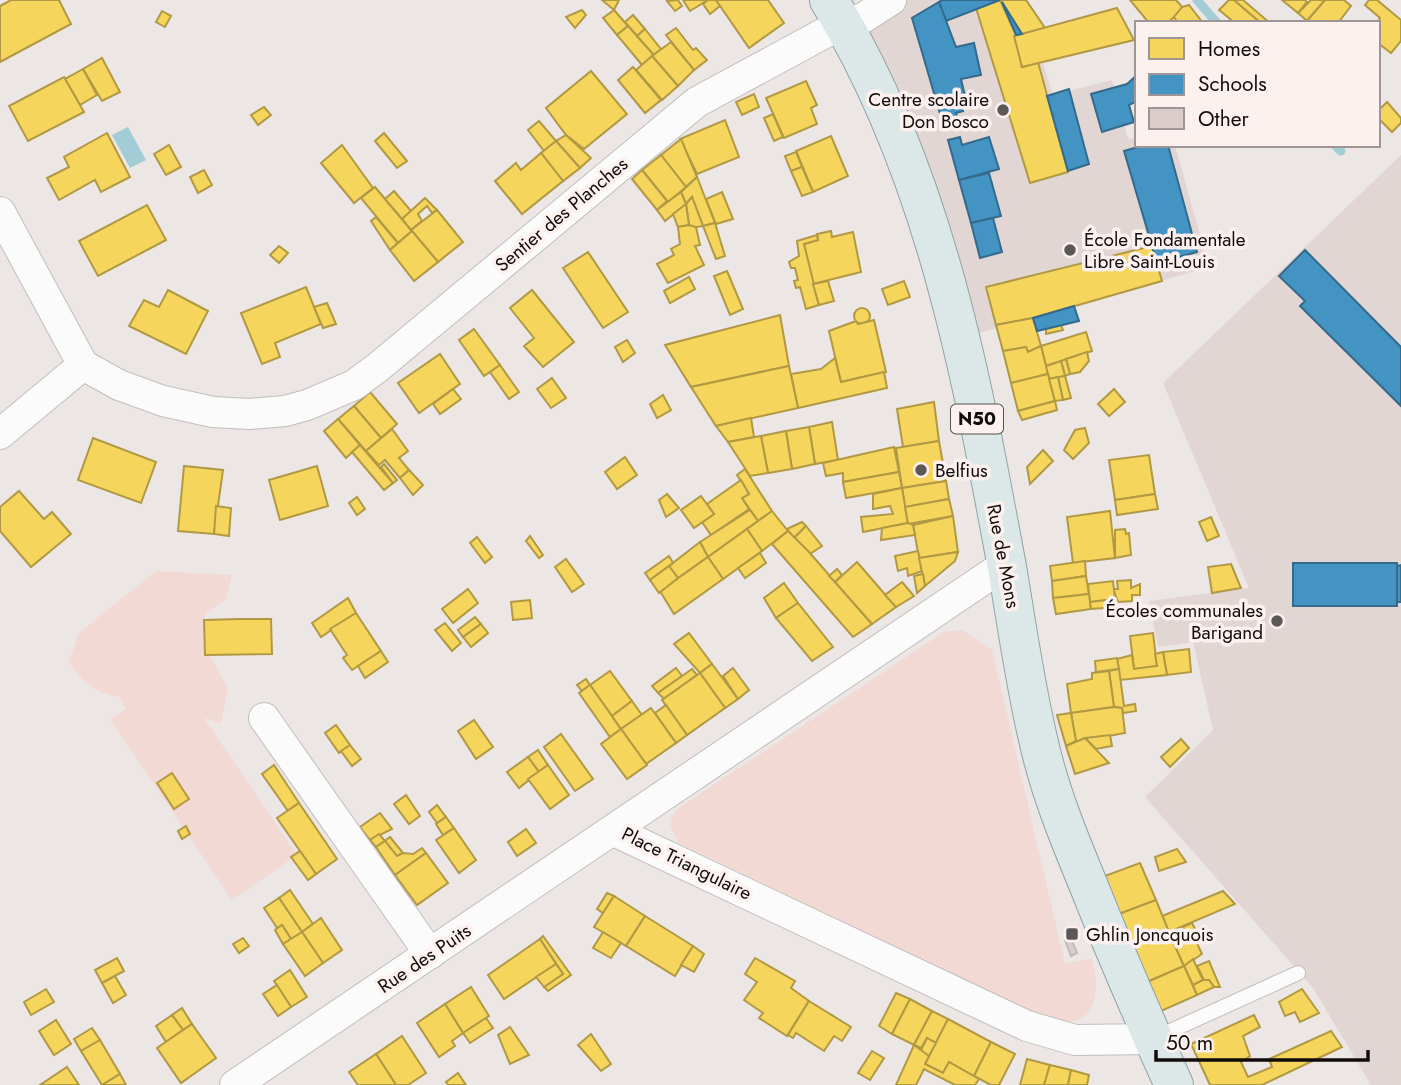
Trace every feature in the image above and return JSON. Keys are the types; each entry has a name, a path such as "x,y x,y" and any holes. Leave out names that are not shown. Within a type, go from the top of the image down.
{"main road":[{"name":"Rue de Mons","path":"836,12 903,148 962,338 1006,564 1027,691 1050,787 1108,934 1174,1085"}],"street":[{"name":"Sentier des Planches","path":"83,365 119,385 163,401 213,412 285,411 354,385 697,102 836,12 863,18 891,0"},
{"path":"0,212 83,365 0,434"},
{"name":"Place Triangulaire","path":"614,831 1006,564"},
{"path":"264,718 430,954"},
{"name":"Place Triangulaire","path":"614,831 1027,1026 1075,1040 1154,1039"},
{"name":"Rue des Puits","path":"235,1085 614,831"}],"lane":[{"path":"1154,1039 1298,973"}],"shaded area":[{"path":"891,0 1006,0 1028,67 1043,63 1053,95 1112,80 1128,139 1135,137 1135,147 1176,147 1209,267 962,338 863,18"},
{"name":"Écoles communales Barigand","path":"1401,155 1401,1085 1371,1085 1313,988 1145,797 1213,730 1193,642 1158,647 1149,601 1249,588 1163,383"},
{"path":"156,571 232,575 226,599 205,614 203,645 228,688 221,723 204,718 297,855 232,900 110,719 126,709 120,697 90,686 69,662 79,633"},
{"path":"962,630 992,650 1065,964 1091,958 1094,968 1094,999 1084,1016 1075,1021 1063,1022 1035,1014 679,843 672,829 672,817 679,808 944,632"}],"water":[{"path":"128,127 146,160 130,168 112,135"}],"building: Homes":[{"path":"11,0 59,0 71,24 0,62 0,6"},
{"path":"602,0 619,0 614,10"},
{"path":"678,0 682,6 675,11 667,1"},
{"path":"683,0 708,0 690,11"},
{"path":"708,0 716,0 720,6 710,14 703,4"},
{"path":"716,0 768,0 784,23 749,48"},
{"path":"1000,0 1026,0 1045,28 1022,34"},
{"path":"1000,0 1016,35 1022,67 1038,62 1068,172 1030,183 976,8"},
{"path":"1130,0 1176,0 1184,9 1169,21 1147,21"},
{"path":"1229,0 1234,0 1259,21 1233,21 1219,10"},
{"path":"1234,0 1243,0 1268,21 1259,21"},
{"path":"1282,0 1305,0 1307,2 1298,13"},
{"path":"1311,0 1325,0 1307,21 1298,13"},
{"path":"1325,0 1344,0 1351,6 1340,21 1307,21"},
{"path":"1369,0 1377,0 1401,20 1401,41 1391,53 1380,45 1380,18 1365,5"},
{"path":"1189,5 1201,21 1177,21 1174,17 1182,7"},
{"path":"1117,8 1134,40 1022,67 1014,36"},
{"path":"582,10 586,15 575,28 566,17"},
{"path":"614,10 628,26 617,35 603,18"},
{"path":"162,11 171,16 165,27 156,22"},
{"path":"633,15 645,29 637,36 625,22"},
{"path":"628,26 654,55 642,65 617,35"},
{"path":"676,28 693,50 696,48 707,60 694,70 666,35"},
{"path":"645,29 661,49 654,55 637,36"},
{"path":"671,42 694,70 678,86 652,56"},
{"path":"652,56 678,86 662,100 636,70"},
{"path":"102,58 120,92 102,101 83,69"},
{"path":"633,67 661,100 645,113 618,80"},
{"path":"83,69 97,95 80,105 65,79"},
{"path":"591,71 627,114 584,149 566,135 546,108"},
{"path":"64,77 84,112 28,141 9,106"},
{"path":"806,81 817,105 811,108 817,124 784,138 766,98"},
{"path":"754,94 759,107 742,115 736,102"},
{"path":"1387,102 1401,118 1401,123 1392,132 1380,120 1380,109"},
{"path":"264,107 271,115 258,125 251,115"},
{"path":"773,114 783,137 774,141 764,118"},
{"path":"725,120 739,157 697,174 680,139"},
{"path":"539,121 556,141 544,151 528,130"},
{"path":"107,133 130,177 101,192 95,180 59,200 47,178 69,167 64,157"},
{"path":"384,133 407,161 397,168 375,141"},
{"path":"566,135 591,158 580,168 556,141"},
{"path":"831,136 848,176 813,192 796,151"},
{"path":"681,139 697,177 686,187 661,155"},
{"path":"556,141 580,168 563,181 541,153"},
{"path":"169,145 181,167 166,175 154,154"},
{"path":"342,145 373,188 354,203 321,163"},
{"path":"796,152 802,167 791,171 785,156"},
{"path":"541,153 563,181 522,214 495,181 516,163 521,170"},
{"path":"661,155 686,187 668,202 642,170"},
{"path":"802,167 813,192 802,196 791,171"},
{"path":"204,170 212,185 198,193 190,177"},
{"path":"642,170 667,201 657,210 632,179"},
{"path":"697,177 715,223 703,226 692,197 686,204 681,192"},
{"path":"375,187 412,231 398,243 361,198"},
{"path":"394,191 411,211 402,219 385,199"},
{"path":"681,192 686,204 665,221 657,210"},
{"path":"722,192 733,219 716,224 706,199"},
{"path":"692,197 703,226 690,228 686,204"},
{"path":"425,198 437,210 432,213 427,206 418,214 422,221 411,230 402,219"},
{"path":"686,204 689,225 678,227 673,214"},
{"path":"147,205 166,240 98,276 79,241"},
{"path":"437,210 463,242 438,262 411,230"},
{"path":"376,217 398,243 390,250 371,221"},
{"path":"715,223 725,256 716,259 703,226"},
{"path":"678,227 696,227 700,245 695,246 704,265 668,283 657,264 674,255 671,249 680,244"},
{"path":"412,231 438,262 414,281 390,250"},
{"path":"831,231 832,237 853,232 861,272 813,284 804,244 818,240 817,234"},
{"path":"817,235 818,240 804,244 819,305 806,309 800,287 796,288 794,281 798,280 795,268 791,268 789,262 799,256 797,241"},
{"path":"279,246 288,253 279,263 270,255"},
{"path":"1152,246 1162,281 1033,318 996,325 986,287"},
{"path":"588,252 628,312 603,328 563,268"},
{"path":"727,271 743,309 730,315 714,276"},
{"path":"689,277 695,289 670,303 664,291"},
{"path":"828,281 834,301 819,305 813,284"},
{"path":"904,281 910,297 888,305 882,289"},
{"path":"306,287 321,324 275,343 280,357 262,364 241,313"},
{"path":"168,290 208,311 186,354 129,326 144,300 159,307"},
{"path":"532,290 574,342 543,367 524,346 534,338 510,308"},
{"path":"327,303 336,324 323,328 314,307"},
{"path":"862,308 870,316 862,324 854,316"},
{"path":"780,315 789,366 691,387 665,345"},
{"path":"1033,318 1041,346 1028,352 1026,347 1003,351 996,325"},
{"path":"874,320 886,372 841,382 829,331 856,321 858,324"},
{"path":"1061,325 1063,330 1046,334 1046,329"},
{"path":"474,329 500,365 484,376 459,340"},
{"path":"1086,332 1092,351 1046,366 1041,346"},
{"path":"627,340 635,353 623,362 615,347"},
{"path":"1041,346 1048,374 1011,383 1003,351 1026,347 1028,352"},
{"path":"1087,352 1089,361 1080,372 1070,374 1066,359"},
{"path":"440,354 460,384 419,413 398,383"},
{"path":"835,358 841,382 884,372 887,388 798,408 791,374 821,369"},
{"path":"1066,359 1070,374 1065,376 1061,361"},
{"path":"1061,361 1065,376 1049,379 1046,366"},
{"path":"500,365 519,392 509,399 490,372"},
{"path":"789,366 798,408 716,426 691,387"},
{"path":"1048,374 1055,401 1018,411 1011,383"},
{"path":"1065,376 1071,398 1063,400 1058,377"},
{"path":"1058,377 1063,400 1055,401 1049,379"},
{"path":"552,378 566,398 551,408 537,389"},
{"path":"453,389 461,399 440,414 433,404"},
{"path":"1114,389 1125,402 1109,416 1098,404"},
{"path":"370,392 397,424 381,438 354,406"},
{"path":"663,395 671,410 657,418 650,404"},
{"path":"1055,401 1057,410 1022,420 1018,411"},
{"path":"934,402 939,441 903,447 897,409"},
{"path":"354,406 381,438 366,451 338,419"},
{"path":"751,418 754,437 728,442 716,426"},
{"path":"338,419 360,445 346,458 324,431"},
{"path":"832,422 838,460 815,464 809,427"},
{"path":"809,427 815,464 792,469 786,431"},
{"path":"1085,428 1089,443 1073,459 1064,450 1075,430"},
{"path":"392,429 408,451 399,458 409,470 400,478 385,460 379,465 366,451"},
{"path":"786,431 792,469 768,473 761,436"},
{"path":"761,436 768,473 750,476 728,442"},
{"path":"93,438 156,462 141,503 78,480"},
{"path":"939,441 946,481 902,488 896,448"},
{"path":"360,445 393,483 384,490 352,452"},
{"path":"894,447 899,472 843,482 843,473 826,476 823,463"},
{"path":"1043,450 1053,461 1030,484 1027,467"},
{"path":"1149,455 1155,494 1115,500 1109,460"},
{"path":"625,457 637,475 617,489 605,472"},
{"path":"384,464 397,480 393,483 381,467"},
{"path":"184,466 223,470 214,534 178,531"},
{"path":"317,466 328,506 280,520 269,480"},
{"path":"745,469 772,511 758,521 742,498 749,494 737,475"},
{"path":"409,470 423,485 413,495 400,478"},
{"path":"899,472 902,488 846,498 843,482"},
{"path":"741,480 749,494 742,498 749,509 711,535 702,522 714,514 707,504"},
{"path":"946,481 949,499 905,507 902,488"},
{"path":"902,488 908,523 863,532 861,517 893,514 890,506 873,509 873,494"},
{"path":"19,491 44,519 52,512 71,534 31,567 0,531 0,507"},
{"path":"667,494 679,508 666,517 659,500"},
{"path":"1155,494 1158,509 1117,515 1115,500"},
{"path":"701,496 714,514 694,528 681,510"},
{"path":"357,497 365,509 357,515 349,503"},
{"path":"949,499 953,516 908,524 905,507"},
{"path":"216,506 231,508 229,536 214,534"},
{"path":"750,510 758,521 708,557 700,542"},
{"path":"772,511 788,531 762,551 747,529"},
{"path":"1110,511 1115,558 1073,563 1067,517"},
{"path":"953,516 958,552 919,558 913,525"},
{"path":"1211,517 1219,536 1207,541 1199,522"},
{"path":"802,522 806,526 794,538 787,529"},
{"path":"908,523 913,525 915,535 881,540 882,528"},
{"path":"806,526 822,546 810,554 794,538"},
{"path":"747,529 762,551 723,579 708,557"},
{"path":"1125,529 1126,534 1129,533 1131,555 1115,558 1115,530"},
{"path":"788,531 872,624 853,637 772,544"},
{"path":"530,536 543,555 539,558 526,541"},
{"path":"477,537 492,557 485,563 470,543"},
{"path":"700,542 708,557 678,578 669,566"},
{"path":"918,551 922,571 908,576 907,568 898,571 895,556"},
{"path":"958,552 955,561 925,586 919,558"},
{"path":"760,553 766,563 745,578 738,568"},
{"path":"669,556 673,563 650,580 645,573"},
{"path":"708,557 723,579 674,614 660,591"},
{"path":"566,559 584,584 572,592 555,567"},
{"path":"1085,561 1086,576 1052,581 1050,566"},
{"path":"857,562 896,607 872,624 835,582"},
{"path":"1231,564 1241,588 1212,593 1208,567"},
{"path":"669,566 678,578 659,593 650,580"},
{"path":"837,569 842,575 835,582 829,576"},
{"path":"923,574 925,586 917,593 914,576"},
{"path":"1086,576 1089,594 1053,598 1052,581"},
{"path":"1131,580 1131,588 1140,584 1140,595 1132,595 1132,601 1118,602 1113,589 1118,589 1117,581"},
{"path":"1113,581 1115,599 1090,602 1088,584"},
{"path":"902,582 914,596 896,607 885,595"},
{"path":"784,583 798,603 776,618 764,598"},
{"path":"468,589 478,603 453,623 442,609"},
{"path":"1089,594 1091,609 1056,614 1053,598"},
{"path":"348,598 356,613 321,637 312,623"},
{"path":"1115,599 1116,607 1091,609 1090,602"},
{"path":"530,600 532,618 513,620 511,602"},
{"path":"798,603 833,647 812,661 776,618"},
{"path":"356,613 381,651 352,670 343,658 347,655 330,629"},
{"path":"475,617 481,624 463,637 458,630"},
{"path":"271,619 272,654 205,655 204,620"},
{"path":"445,623 461,643 452,651 435,630"},
{"path":"481,624 488,633 471,647 463,637"},
{"path":"689,633 712,664 700,673 674,644"},
{"path":"1153,633 1157,666 1134,669 1130,636"},
{"path":"1189,649 1191,672 1167,675 1163,652"},
{"path":"381,651 388,662 365,678 358,666"},
{"path":"1163,652 1167,675 1120,680 1117,659 1132,655 1134,669 1157,666 1155,654"},
{"path":"1117,658 1119,669 1096,672 1095,661"},
{"path":"712,664 738,699 725,708 700,673"},
{"path":"676,668 682,676 658,693 652,686"},
{"path":"733,668 749,690 738,699 723,676"},
{"path":"692,669 697,675 664,699 658,693"},
{"path":"1119,669 1124,706 1135,704 1136,711 1123,713 1122,708 1114,707 1109,671"},
{"path":"610,671 632,701 612,716 590,685"},
{"path":"1109,671 1114,707 1071,713 1067,684 1092,679 1092,673"},
{"path":"700,673 725,708 687,735 662,700"},
{"path":"586,679 590,685 582,691 577,685"},
{"path":"590,685 621,729 610,737 579,693"},
{"path":"632,701 642,715 621,729 612,716"},
{"path":"666,705 687,735 676,743 655,713"},
{"path":"651,708 676,743 646,764 621,729"},
{"path":"1122,708 1125,733 1076,742 1071,713"},
{"path":"1071,713 1076,741 1066,746 1057,715"},
{"path":"474,720 493,747 476,759 458,731"},
{"path":"336,725 350,745 339,753 325,733"},
{"path":"621,729 647,765 627,779 601,744"},
{"path":"561,734 593,779 575,791 544,747"},
{"path":"1110,735 1112,746 1096,749 1085,738"},
{"path":"1085,738 1109,763 1075,774 1066,746"},
{"path":"1181,739 1189,748 1170,767 1161,757"},
{"path":"350,745 361,759 352,766 341,751"},
{"path":"538,750 548,765 539,772 528,757"},
{"path":"528,757 539,772 519,788 507,772"},
{"path":"274,765 299,803 288,811 262,774"},
{"path":"548,765 569,795 550,809 528,779"},
{"path":"172,773 189,799 174,809 157,783"},
{"path":"406,795 420,816 409,824 394,804"},
{"path":"299,803 337,859 316,874 277,818"},
{"path":"437,805 446,817 437,823 429,812"},
{"path":"380,813 392,829 370,840 360,827"},
{"path":"446,817 454,828 443,835 436,824"},
{"path":"186,826 190,834 182,839 178,831"},
{"path":"454,828 476,860 459,873 436,840"},
{"path":"526,829 536,843 517,856 508,842"},
{"path":"379,834 385,841 376,847 370,840"},
{"path":"390,837 403,853 397,856 385,841"},
{"path":"385,841 397,856 403,853 413,854 422,848 426,853 395,875 376,847"},
{"path":"1177,849 1186,862 1159,871 1155,857"},
{"path":"300,851 316,874 308,880 291,857"},
{"path":"426,853 448,883 417,905 395,875"},
{"path":"1140,863 1156,900 1119,914 1102,877"},
{"path":"290,890 313,924 302,932 279,898"},
{"path":"1223,891 1235,904 1169,932 1162,916"},
{"path":"607,893 614,896 603,913 597,909"},
{"path":"614,896 645,916 626,946 594,927"},
{"path":"279,898 302,932 291,939 282,925 277,928 264,908"},
{"path":"1156,900 1169,932 1132,947 1119,914"},
{"path":"645,916 693,946 675,976 626,946"},
{"path":"321,918 342,950 323,963 302,932"},
{"path":"1192,923 1197,933 1189,936 1183,927"},
{"path":"282,925 291,939 283,944 275,930"},
{"path":"302,932 323,963 305,976 283,944"},
{"path":"603,932 621,943 611,958 593,948"},
{"path":"1169,932 1184,966 1147,982 1132,947"},
{"path":"543,936 571,975 548,991 544,987 563,974 540,939"},
{"path":"1194,937 1202,954 1184,966 1175,946"},
{"path":"243,938 249,946 239,953 233,944"},
{"path":"540,939 556,964 504,999 488,975"},
{"path":"693,946 704,954 694,972 681,965"},
{"path":"117,958 124,971 102,983 95,970"},
{"path":"755,958 795,981 791,988 809,1001 787,1036 759,1018 763,1013 744,1000 757,982 745,974"},
{"path":"1193,959 1203,980 1193,985 1184,966"},
{"path":"1209,961 1220,987 1214,987 1209,980 1205,982 1197,966"},
{"path":"556,964 563,974 544,987 536,977"},
{"path":"1184,966 1197,995 1159,1012 1147,982"},
{"path":"290,970 307,997 291,1007 274,981"},
{"path":"115,976 126,995 113,1003 102,983"},
{"path":"1209,980 1214,987 1197,995 1193,985"},
{"path":"277,985 291,1007 278,1016 263,994"},
{"path":"471,987 489,1016 463,1033 445,1004"},
{"path":"46,989 54,1002 31,1015 24,1002"},
{"path":"1302,989 1319,1013 1300,1022 1295,1012 1285,1016 1279,1002"},
{"path":"896,993 910,999 892,1034 879,1026"},
{"path":"910,999 932,1011 914,1045 892,1034"},
{"path":"809,1001 851,1027 842,1041 834,1036 824,1051 796,1033 793,1038 788,1035"},
{"path":"445,1004 463,1033 452,1041 455,1046 439,1057 417,1023"},
{"path":"182,1008 192,1024 183,1030 172,1015"},
{"path":"932,1011 948,1019 936,1043 927,1038 921,1048 914,1045"},
{"path":"172,1015 183,1030 166,1042 156,1026"},
{"path":"1254,1015 1260,1027 1243,1036 1250,1056 1241,1062 1248,1077 1272,1067 1269,1059 1331,1031 1342,1047 1262,1085 1210,1085 1191,1044"},
{"path":"486,1018 493,1028 470,1043 463,1033"},
{"path":"948,1019 991,1042 974,1076 949,1062 943,1073 925,1064"},
{"path":"56,1020 71,1044 54,1055 39,1031"},
{"path":"192,1024 216,1058 181,1083 157,1048"},
{"path":"510,1027 529,1055 510,1064 498,1035"},
{"path":"92,1028 100,1040 81,1051 74,1039"},
{"path":"591,1034 611,1064 601,1071 578,1045"},
{"path":"402,1036 426,1073 408,1085 396,1085 376,1054"},
{"path":"927,1038 936,1043 929,1056 920,1052"},
{"path":"100,1040 120,1074 102,1085 81,1051"},
{"path":"991,1042 1015,1054 999,1085 991,1085 974,1076"},
{"path":"914,1045 929,1056 925,1064 943,1073 949,1062 979,1079 975,1085 955,1085 924,1069 916,1085 896,1085"},
{"path":"872,1051 884,1058 870,1080 858,1073"},
{"path":"376,1054 396,1085 358,1085 349,1072"},
{"path":"1027,1059 1050,1065 1044,1085 1020,1085"},
{"path":"1050,1065 1071,1070 1068,1085 1044,1085"},
{"path":"67,1067 79,1085 40,1085"},
{"path":"1071,1070 1089,1075 1087,1085 1068,1085"},
{"path":"458,1073 466,1085 448,1085 446,1082"},
{"path":"120,1074 126,1085 102,1085"}],"building: Schools":[{"path":"1000,0 946,21 939,2"},
{"path":"939,2 956,47 974,43 981,75 961,79 967,104 961,106 963,111 956,113 958,120 943,124 912,18"},
{"path":"1002,2 1022,34 1016,35"},
{"path":"1135,77 1135,102 1129,105 1134,122 1102,132 1091,94 1127,84"},
{"path":"1069,89 1089,164 1068,171 1047,96"},
{"path":"960,137 962,145 989,137 999,169 959,180 948,140"},
{"path":"1138,147 1169,147 1197,252 1157,263 1124,151"},
{"path":"989,173 1001,216 971,223 959,180"},
{"path":"993,218 1002,252 980,258 971,223"},
{"path":"1305,250 1401,347 1401,406 1300,306 1305,301 1279,276"},
{"path":"1074,306 1079,321 1037,331 1033,318"},
{"path":"1293,563 1397,563 1397,606 1293,606"},
{"path":"1401,565 1401,602 1397,602 1397,566"}],"building: Other":[{"path":"1071,938 1077,953 1071,956 1065,940"}],"waterway":[{"path":"1197,0 1215,21"},
{"path":"1337,147 1341,151"}],"place":[{"name":"Centre scolaire Don Bosco","path":"1003,110"},
{"name":"École Fondamentale Libre Saint-Louis","path":"1070,250"},
{"name":"Belfius","path":"921,470"},
{"name":"Écoles communales Barigand","path":"1277,621"},
{"name":"Ghlin Joncquois","path":"1072,934"}]}
